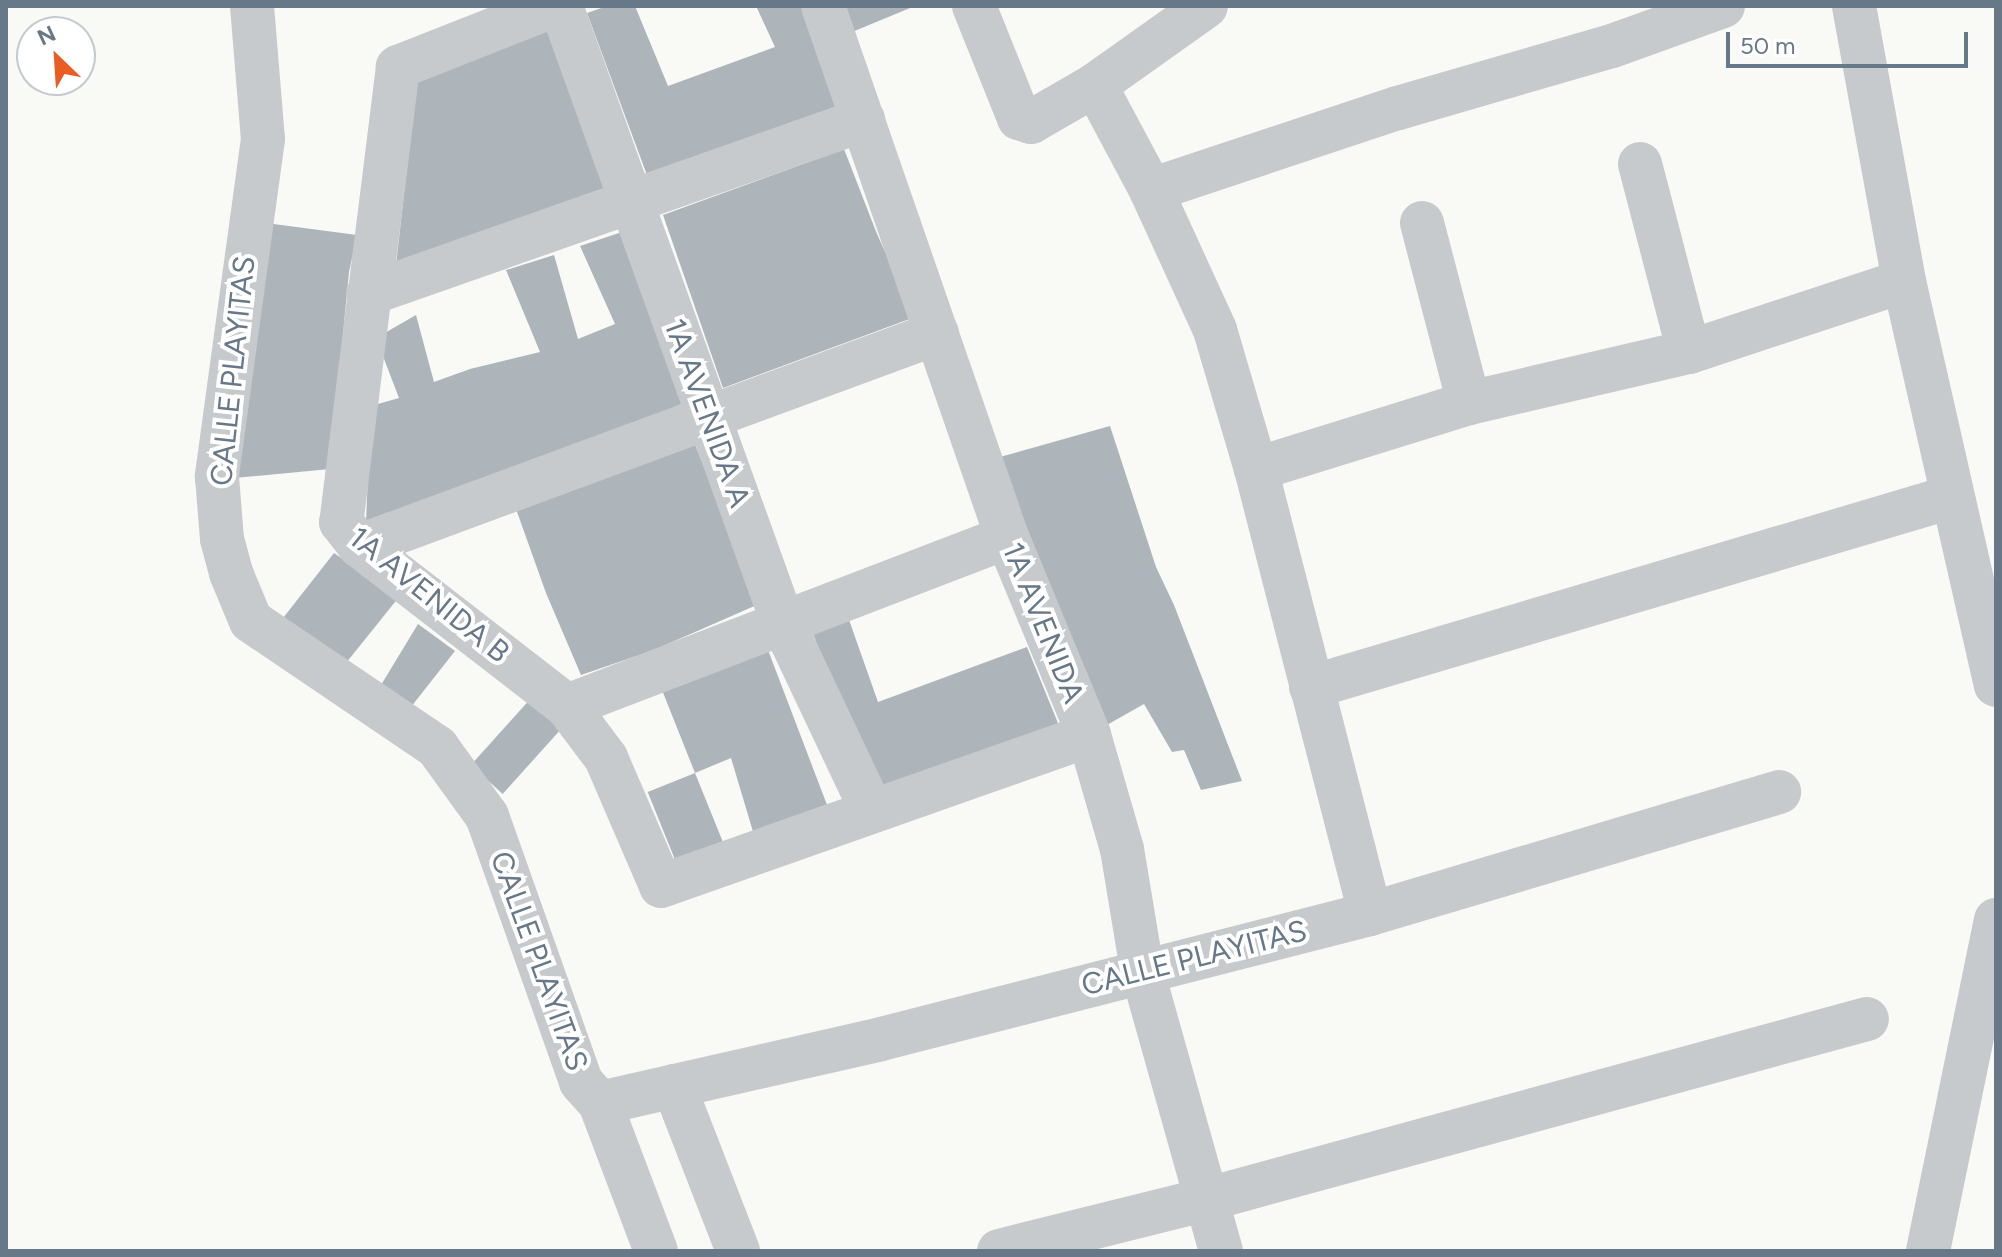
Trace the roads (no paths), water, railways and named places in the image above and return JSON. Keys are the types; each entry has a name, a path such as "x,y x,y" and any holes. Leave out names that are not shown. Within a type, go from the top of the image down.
{"street":[{"name":"CALLE PLAYITAS","path":"252,6 263,139 217,477 222,539 231,573 251,621 437,747 487,816 581,1082 600,1103 881,1039 1370,914 1779,792"},
{"name":"1A AVENIDA B","path":"553,6 398,67 341,522 360,546 567,706 606,758 661,886 872,811"},
{"name":"1A AVENIDA A","path":"561,6 783,623 872,811"},
{"name":"1A AVENIDA","path":"823,6 1007,537 1089,735 1122,849 1142,970 1221,1251"},
{"path":"974,6 1022,120 1031,122 1095,85 1206,6"},
{"path":"1151,190 1398,108 1612,46 1723,6"},
{"path":"1854,6 1904,281 1996,685"},
{"path":"1095,85 1151,190 1215,330 1256,469 1370,914"},
{"path":"368,294 863,120"},
{"path":"1640,164 1689,352"},
{"path":"1422,223 1469,403"},
{"path":"1256,469 1469,403 1689,352 1904,281"},
{"path":"360,546 937,333"},
{"path":"1311,687 1951,497"},
{"path":"567,706 1007,537"},
{"path":"872,811 1089,735"},
{"path":"1928,1251 1996,920"},
{"path":"999,1251 1208,1199 1867,1019"},
{"path":"674,1086 738,1251"},
{"path":"600,1103 656,1251"}]}
